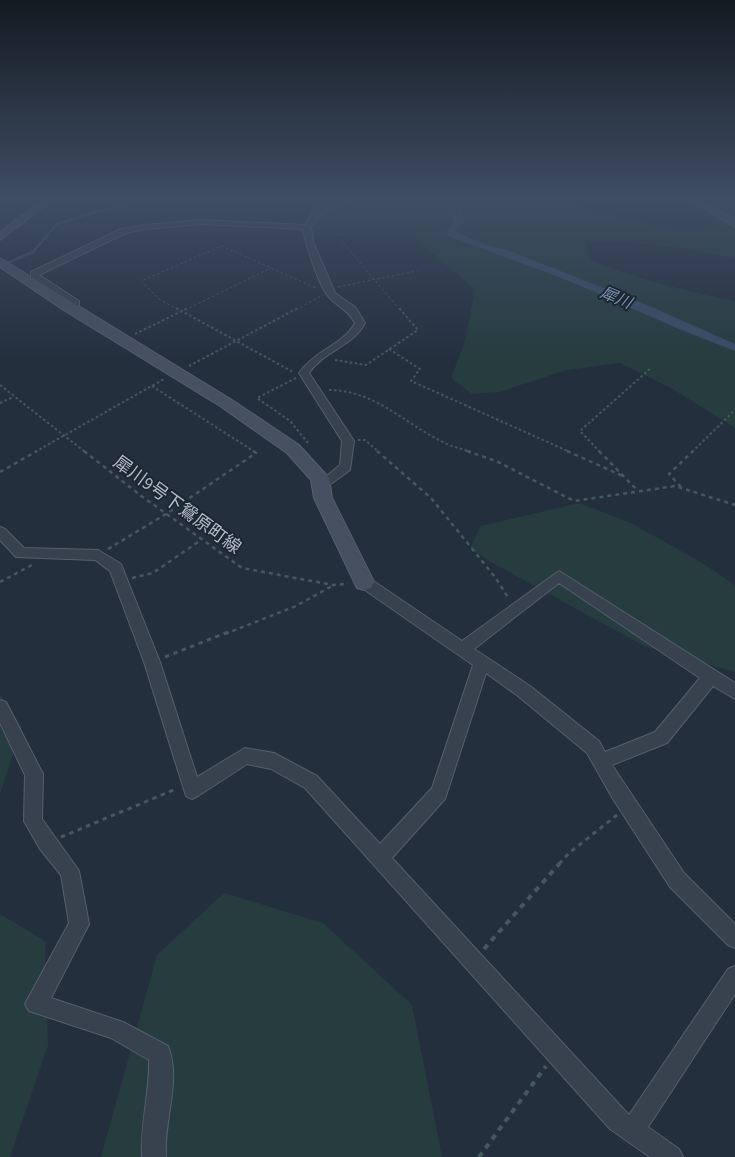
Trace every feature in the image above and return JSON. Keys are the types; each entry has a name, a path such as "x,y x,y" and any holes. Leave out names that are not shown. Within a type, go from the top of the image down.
{"street":[{"path":"68,307 76,303 35,278 34,274 82,251"},
{"path":"313,251 329,292 352,309 360,323 356,334 313,359 304,374 347,439 346,467 321,487"},
{"path":"0,262 68,307 226,403 293,449 320,478 323,498 364,582 451,643 482,662 554,714 592,748 628,807 677,880 735,938"},
{"path":"0,532 21,553 98,555 116,568 152,662 192,790 245,756 274,761 312,782 618,1121 671,1157"},
{"path":"463,649 559,576 735,692"},
{"path":"380,858 439,793 482,662"},
{"path":"601,761 661,738 711,676"},
{"path":"0,707 34,774 32,821 46,843 70,871 79,924 36,1004 110,1026 148,1045 160,1054 161,1080 153,1143 154,1157"},
{"path":"632,1130 735,976"}],"path":[{"path":"210,251 141,281 159,299 296,373 304,374"},
{"path":"233,251 329,292"},
{"path":"332,360 344,360 366,365 418,330 350,251"},
{"path":"122,340 271,268"},
{"path":"0,472 175,373 329,292 375,280 417,272"},
{"path":"389,349 420,369 411,381 625,477"},
{"path":"639,491 580,430 651,368"},
{"path":"304,374 257,398 290,421 311,447"},
{"name":"犀川9号下鴛原町線","path":"0,385 166,514 242,568 333,585 364,582"},
{"path":"98,555 166,514 256,453 152,386"},
{"path":"314,390 343,390 366,396 445,443 496,461 574,501 675,486 735,505"},
{"path":"0,403 13,397"},
{"path":"682,488 669,474 735,410"},
{"path":"347,439 364,440 431,498 495,577 516,609"},
{"path":"121,581 153,574 201,540"},
{"path":"0,582 22,568 40,563"},
{"path":"152,662 296,606 333,585"},
{"path":"46,843 190,784"},
{"path":"474,961 568,853 628,807"},
{"path":"478,1157 556,1053"}],"green space":[{"path":"430,251 588,251 590,260 608,267 662,284 735,301 735,428 671,388 620,363 567,370 499,392 472,394 451,378 465,341 475,289"},
{"path":"698,251 735,251 735,259"},
{"path":"579,503 631,523 704,564 735,585 735,672 644,646 489,561 470,548 481,526"},
{"path":"0,694 22,727 0,794"},
{"path":"224,893 323,923 412,1005 442,1157 101,1157 157,955"},
{"path":"0,914 45,941 48,1045 10,1157 0,1157"}],"water":[{"name":"犀川","path":"488,251 510,251 654,308 735,344 735,351 679,329 569,281"}],"waterway":[{"path":"0,266 34,251"}]}
